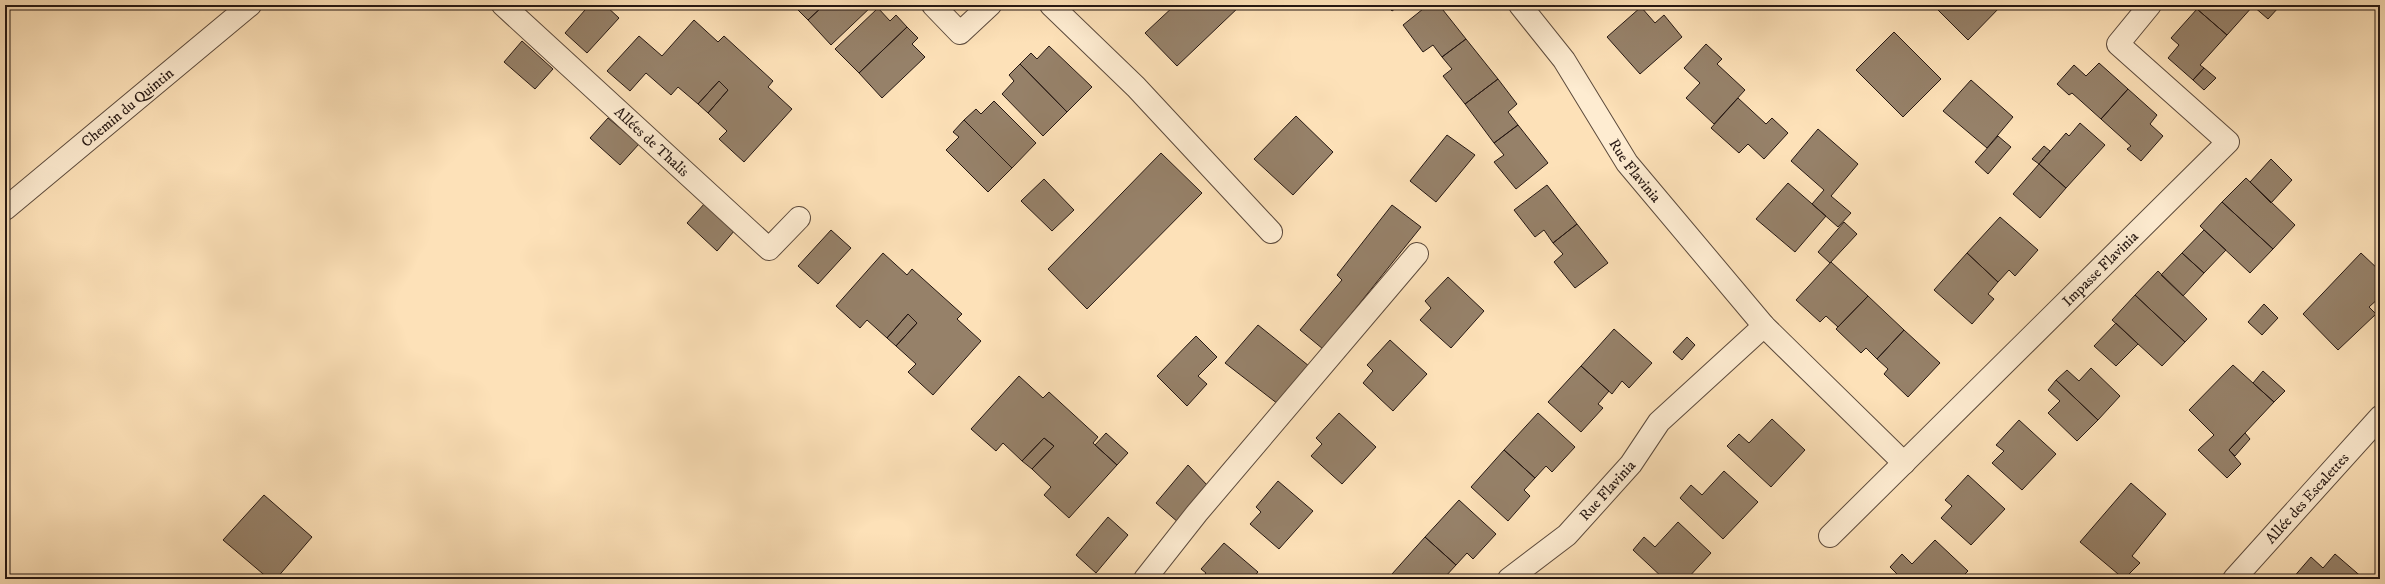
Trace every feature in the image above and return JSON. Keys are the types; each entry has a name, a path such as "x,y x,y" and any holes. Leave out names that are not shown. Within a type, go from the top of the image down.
{"street":[{"name":"Chemin du Quintin","path":"5,209 250,5"},
{"name":"Allées de Thalis","path":"503,5 769,248 799,218"},
{"path":"933,5 960,33 990,5"},
{"path":"1051,5 1136,87 1271,232"},
{"name":"Rue Flavinia","path":"1520,5 1564,60 1627,163 1764,326 1904,462"},
{"name":"Impasse Flavinia","path":"1830,536 2228,142 2118,44 2150,5"},
{"path":"1145,579 1215,491 1417,254"},
{"name":"Rue Flavinia","path":"1509,579 1567,535 1631,464 1659,422 1764,326"},
{"name":"Allée des Escalettes","path":"2234,579 2380,418"}],"building":[{"path":"580,5 605,5 619,18 587,53 565,33 585,10"},
{"path":"793,5 824,5 808,20"},
{"path":"824,5 873,5 831,45 808,20"},
{"path":"1175,5 1241,5 1177,66 1145,33"},
{"path":"1387,5 1400,5 1392,11"},
{"path":"1428,5 1439,5 1466,39 1442,57 1433,45 1423,52 1403,25"},
{"path":"1933,5 2002,5 1968,40"},
{"path":"2200,5 2277,5 2279,7 2268,19 2253,6 2227,35 2197,9"},
{"path":"1641,7 1655,23 1664,15 1682,37 1640,74 1607,37"},
{"path":"878,8 890,21 896,15 907,27 859,73 835,49"},
{"path":"2197,9 2227,35 2200,65 2204,68 2193,80 2168,58 2179,45 2171,38"},
{"path":"694,20 718,42 724,36 773,81 768,87 792,109 744,162 719,139 727,131 708,113 728,90 719,81 698,104 678,87 671,95 646,73 630,91 607,71 639,36 662,56"},
{"path":"907,27 918,38 912,44 925,57 882,98 859,73"},
{"path":"1894,32 1941,79 1903,117 1856,70"},
{"path":"1466,39 1498,79 1465,104 1443,76 1452,69 1442,57"},
{"path":"522,41 553,69 535,89 504,62"},
{"path":"1706,44 1722,59 1717,64 1745,90 1714,124 1686,98 1700,83 1684,68"},
{"path":"1049,46 1092,87 1067,112 1020,64 1031,53 1037,59"},
{"path":"2099,63 2128,89 2101,119 2072,93 2069,95 2057,84 2074,65 2086,76"},
{"path":"1020,64 1067,112 1043,136 1002,94 1014,81 1009,75"},
{"path":"2204,68 2216,78 2204,90 2193,80"},
{"path":"1498,79 1517,104 1508,112 1518,125 1494,143 1465,104"},
{"path":"1971,80 2013,117 1987,148 1943,111"},
{"path":"719,81 728,90 708,113 698,104"},
{"path":"2128,89 2157,115 2150,124 2163,136 2141,161 2127,149 2131,146 2101,119"},
{"path":"1738,98 1766,124 1772,118 1788,133 1764,159 1748,144 1739,153 1711,128"},
{"path":"994,101 1036,143 1012,168 964,120 976,109 981,114"},
{"path":"1296,116 1333,152 1293,195 1254,159"},
{"path":"608,118 639,144 620,165 590,138"},
{"path":"964,120 1012,168 988,192 946,150 959,137 953,132"},
{"path":"2080,123 2105,145 2066,188 2039,164 2066,133 2069,136"},
{"path":"1518,125 1548,163 1516,189 1494,162 1504,155 1494,143"},
{"path":"1818,129 1858,164 1831,196 1851,213 1838,227 1812,204 1824,190 1791,161"},
{"path":"1447,135 1475,155 1436,202 1410,181"},
{"path":"1998,136 2011,147 1988,174 1975,162"},
{"path":"2044,146 2050,151 2039,164 2032,159"},
{"path":"1161,153 1202,193 1087,309 1048,269"},
{"path":"2271,159 2292,180 2271,203 2250,182"},
{"path":"2039,164 2066,188 2040,218 2013,194"},
{"path":"2246,178 2295,225 2273,249 2222,202"},
{"path":"1044,179 1074,210 1052,231 1021,201"},
{"path":"1788,183 1826,216 1795,252 1756,219"},
{"path":"1547,185 1577,224 1553,243 1544,230 1535,237 1514,210"},
{"path":"2222,202 2273,249 2250,273 2200,226"},
{"path":"705,203 735,230 717,251 687,223"},
{"path":"1392,205 1421,227 1323,349 1300,330 1342,280 1337,275"},
{"path":"2000,217 2038,250 2015,276 2009,270 1998,282 1967,253"},
{"path":"1844,222 1857,234 1830,263 1818,252"},
{"path":"1577,224 1608,263 1575,288 1554,262 1563,254 1553,243"},
{"path":"831,230 851,248 818,284 798,266"},
{"path":"2204,230 2226,250 2204,273 2182,253"},
{"path":"883,253 907,275 912,269 962,314 957,319 981,341 933,395 908,372 916,364 896,346 917,323 908,314 887,338 867,320 860,328 836,306"},
{"path":"1967,253 1998,282 1988,294 1994,299 1972,324 1934,290"},
{"path":"2182,253 2204,273 2183,296 2161,275"},
{"path":"2361,253 2380,271 2380,297 2369,307 2376,314 2338,350 2303,314"},
{"path":"1831,262 1868,296 1838,327 1826,316 1820,322 1796,300"},
{"path":"2158,271 2207,319 2185,342 2135,295"},
{"path":"1448,277 1484,311 1451,348 1420,320 1431,308 1425,301"},
{"path":"2135,295 2185,342 2162,366 2112,320"},
{"path":"1868,296 1904,330 1877,359 1866,348 1861,353 1836,329"},
{"path":"2264,304 2278,318 2262,335 2248,322"},
{"path":"908,314 917,323 896,346 887,338"},
{"path":"2116,323 2138,344 2116,366 2094,346"},
{"path":"1258,325 1309,366 1278,404 1225,363"},
{"path":"1614,329 1652,363 1629,388 1622,381 1612,394 1581,366"},
{"path":"1904,330 1940,363 1908,397 1884,374 1888,369 1877,359"},
{"path":"1196,336 1217,357 1198,376 1207,384 1187,406 1157,376"},
{"path":"1687,337 1695,345 1682,360 1673,352"},
{"path":"1390,340 1427,374 1393,411 1363,383 1373,371 1367,365"},
{"path":"2233,365 2274,402 2229,450 2241,464 2227,478 2198,450 2214,435 2189,410"},
{"path":"1581,366 1609,391 1598,404 1603,408 1581,432 1548,402"},
{"path":"2091,368 2120,396 2098,420 2056,380 2067,370 2079,381"},
{"path":"2263,371 2285,391 2274,402 2253,383"},
{"path":"1019,376 1043,398 1049,392 1098,437 1093,443 1117,465 1069,518 1044,495 1051,487 1032,469 1054,446 1044,438 1022,461 1003,443 996,451 971,429"},
{"path":"2056,380 2098,420 2077,441 2048,413 2060,401 2048,390"},
{"path":"1339,413 1376,447 1342,484 1311,456 1322,444 1316,438"},
{"path":"1538,413 1575,447 1552,472 1546,466 1535,478 1504,450"},
{"path":"1772,419 1805,450 1771,487 1727,446 1739,434 1749,443"},
{"path":"2019,420 2056,454 2022,490 1992,463 2004,451 1996,445"},
{"path":"1106,433 1128,453 1117,465 1095,445"},
{"path":"2245,433 2250,439 2235,456 2229,450"},
{"path":"1044,438 1054,446 1032,469 1022,461"},
{"path":"1504,450 1535,478 1524,490 1530,496 1508,521 1471,487"},
{"path":"1188,465 1209,487 1179,523 1156,503"},
{"path":"1724,471 1758,502 1723,539 1680,498 1691,485 1702,495"},
{"path":"1968,475 2005,509 1971,545 1941,518 1952,506 1945,500"},
{"path":"1278,481 1313,511 1279,549 1250,524 1261,512 1256,507"},
{"path":"2131,483 2166,514 2132,556 2140,563 2124,579 2080,542"},
{"path":"264,495 312,537 276,579 269,579 223,540"},
{"path":"1459,500 1496,534 1473,559 1467,553 1456,565 1425,537"},
{"path":"1108,517 1128,535 1096,573 1076,555"},
{"path":"1678,522 1711,553 1687,579 1664,579 1633,550 1644,537 1655,547"},
{"path":"1425,537 1456,565 1445,577 1447,579 1397,579 1392,574"},
{"path":"1935,540 1968,571 1960,579 1902,579 1890,567 1902,554 1912,564"},
{"path":"1224,543 1258,572 1252,579 1201,579 1206,573 1201,569"},
{"path":"2335,554 2364,579 2292,579 2311,557 2323,568"}]}
